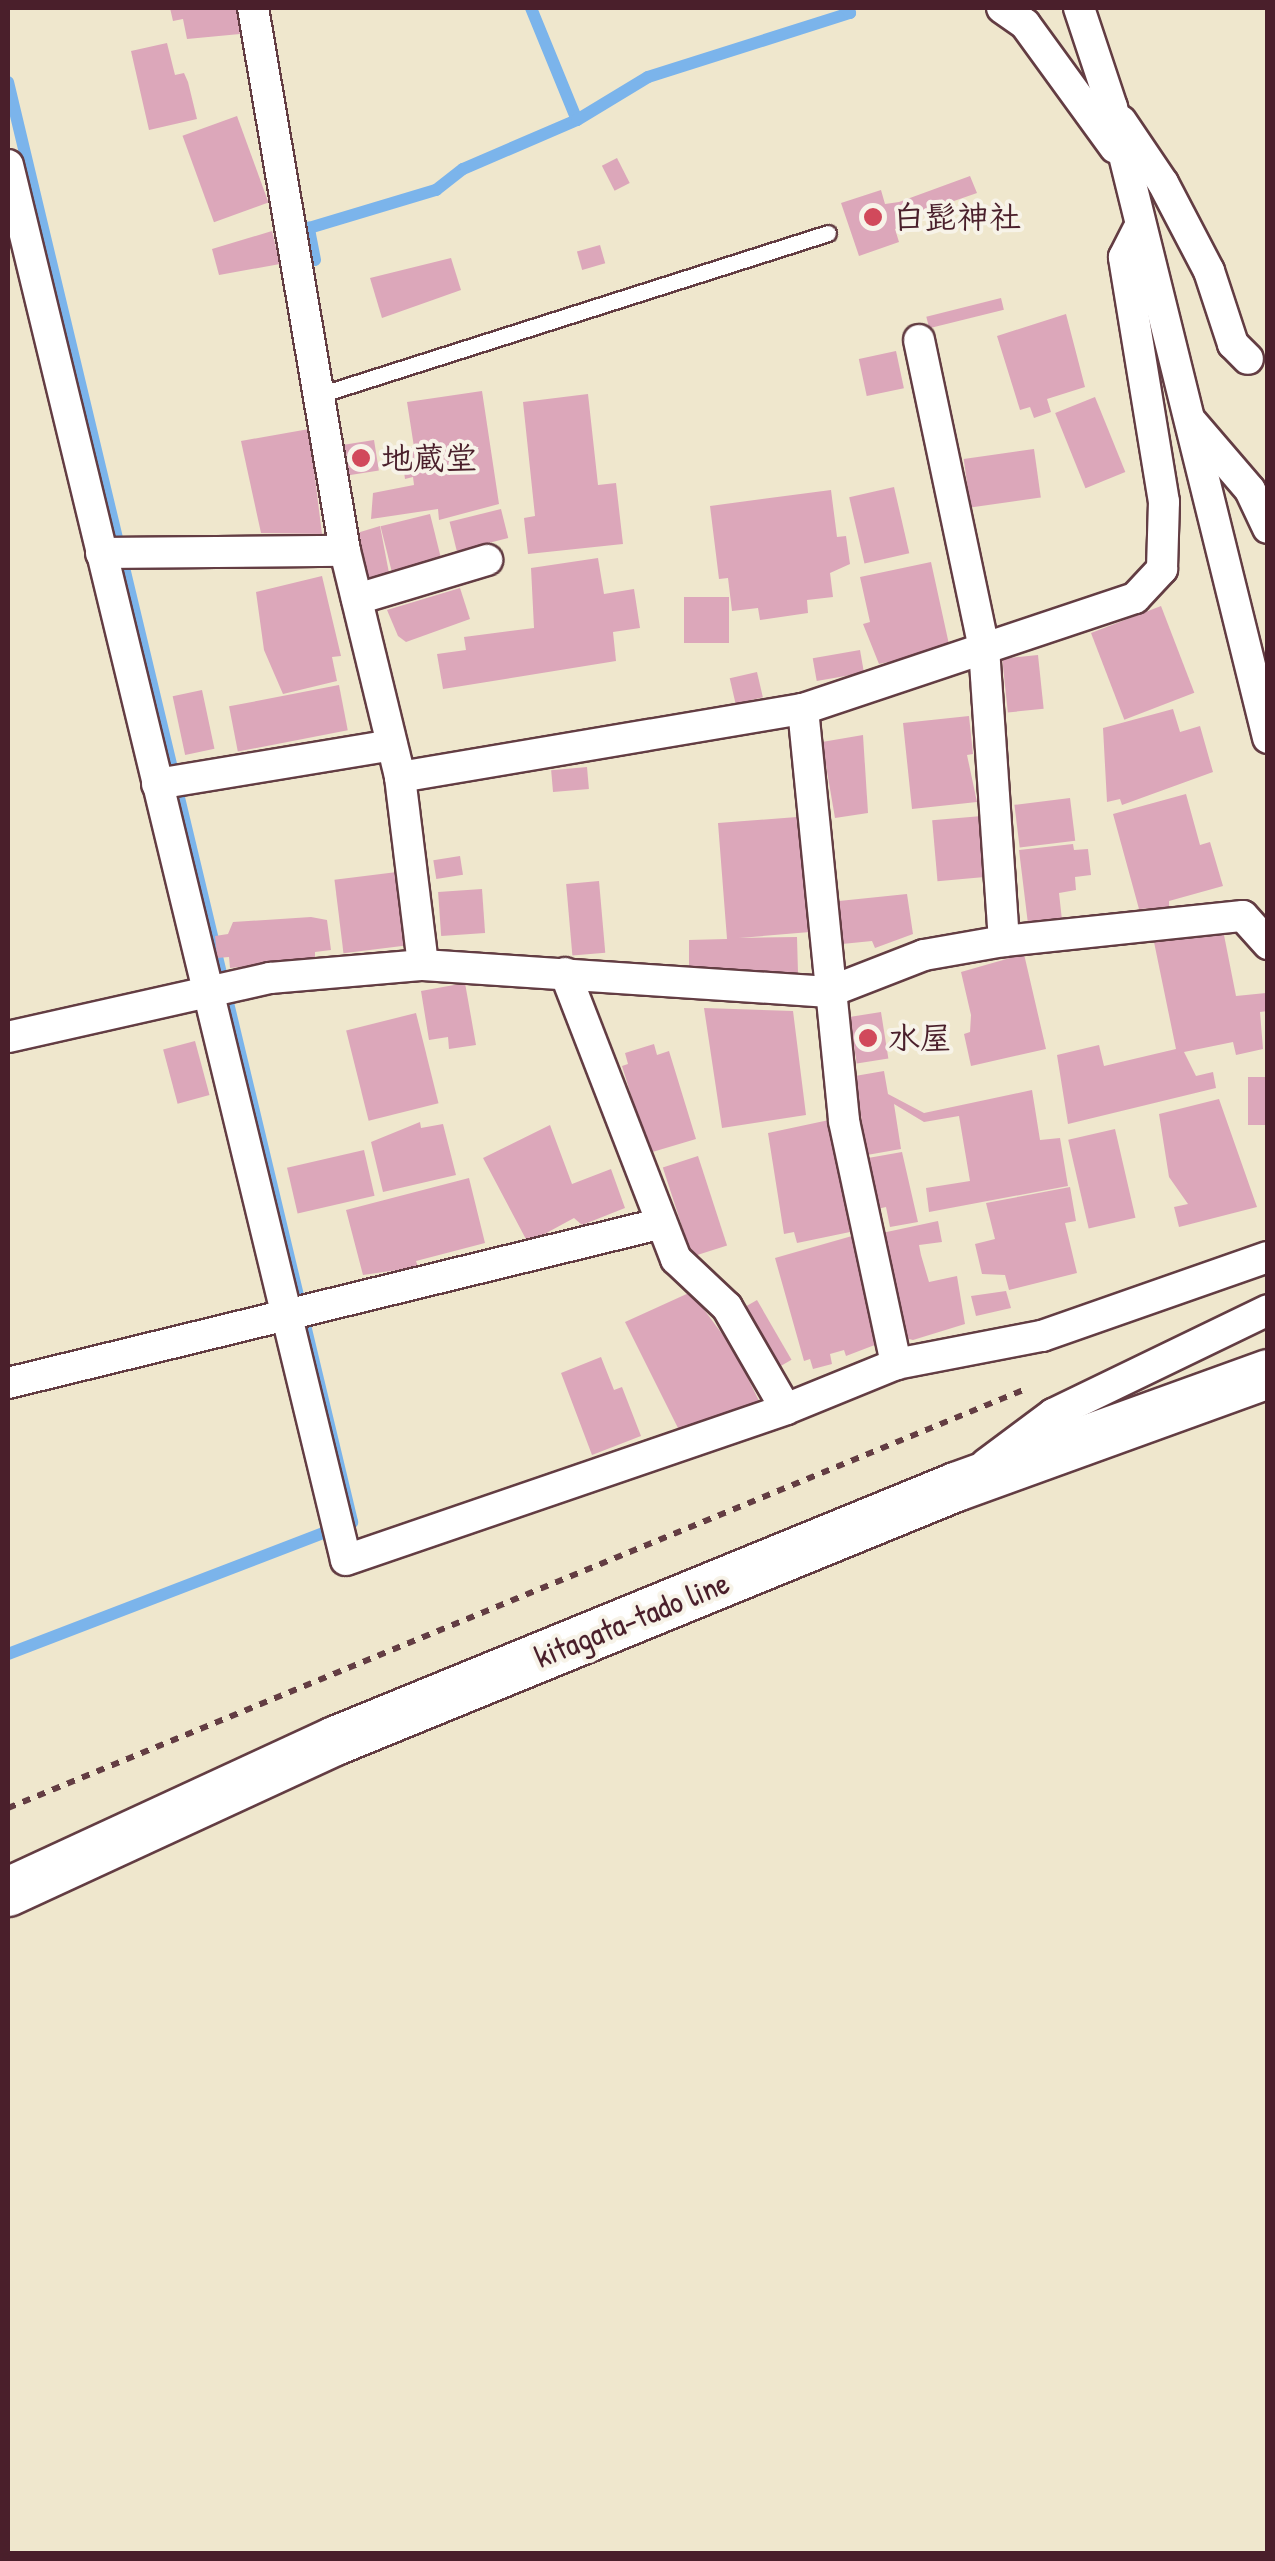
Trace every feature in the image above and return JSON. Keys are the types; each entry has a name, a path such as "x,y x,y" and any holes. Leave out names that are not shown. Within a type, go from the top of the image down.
{"main road":[{"name":"kitagata-tado line","path":"8,1892 334,1741 956,1488 1268,1374"}],"street":[{"path":"252,8 345,551 400,777 423,965"},
{"path":"1002,8 1025,24 1124,160"},
{"path":"1079,8 1112,107 1138,230 1190,420 1268,738"},
{"path":"1112,107 1164,183 1208,271 1233,344 1248,359"},
{"path":"8,165 204,990 346,1560 786,1409 896,1364 1042,1336 1268,1257"},
{"path":"400,777 803,710 1135,598 1162,569 1164,502 1124,258 1138,230"},
{"path":"919,340 984,648 1004,941"},
{"path":"1190,420 1250,490 1268,528"},
{"path":"101,553 345,551"},
{"path":"357,598 486,560"},
{"path":"803,710 844,1121 896,1364"},
{"path":"156,784 392,745"},
{"path":"8,1037 270,978 423,965 829,992 924,956 1004,941 1243,916 1268,944"},
{"path":"565,973 659,1224 676,1258 727,1307 786,1409"},
{"path":"8,1384 659,1224"},
{"path":"956,1488 1053,1414 1268,1310"}],"lane":[{"path":"319,395 828,233"}],"path":[{"path":"8,1808 1040,1382"}],"building":[{"path":"170,8 237,8 240,34 187,39 183,19 173,21"},
{"path":"167,43 175,75 184,73 188,82 197,119 149,130 131,51"},
{"path":"237,116 268,202 214,222 182,136"},
{"path":"617,158 630,183 615,191 602,166"},
{"path":"970,176 977,193 902,219 904,226 895,229 899,242 859,256 841,203 881,190 885,204 899,202"},
{"path":"272,231 280,264 219,275 212,249"},
{"path":"600,245 605,263 582,270 577,252"},
{"path":"451,258 461,290 382,318 370,278"},
{"path":"1001,298 1004,310 929,328 926,317"},
{"path":"1066,314 1085,387 1047,399 1051,412 1034,418 1030,407 1020,410 997,336"},
{"path":"896,351 904,388 867,396 859,359"},
{"path":"482,391 499,504 439,520 438,509 371,519 373,493 414,485 413,477 405,479 401,449 414,447 407,402"},
{"path":"588,394 598,485 616,483 623,544 528,554 524,518 535,516 523,402"},
{"path":"1095,397 1125,472 1085,488 1055,413"},
{"path":"309,429 322,534 261,533 241,441"},
{"name":"地蔵堂","path":"374,440 379,471 347,476 342,445"},
{"path":"1034,449 1041,498 971,507 964,459"},
{"path":"894,487 909,553 864,564 849,497"},
{"path":"831,490 837,537 846,536 850,564 830,573 833,597 807,600 808,613 760,620 758,608 732,611 728,578 719,579 710,506"},
{"path":"501,509 508,538 457,551 450,522"},
{"path":"430,514 441,559 392,571 381,526"},
{"path":"380,526 389,573 368,579 357,533"},
{"path":"598,558 604,594 634,589 640,628 613,632 616,661 443,689 437,654 466,650 464,637 534,628 531,568"},
{"path":"931,562 950,649 879,664 863,624 870,622 860,577"},
{"path":"322,576 341,656 332,657 337,681 283,694 264,650 256,592"},
{"path":"460,588 470,619 406,642 398,636 387,610"},
{"path":"684,597 729,597 729,643 684,643"},
{"path":"1161,606 1194,693 1124,720 1091,633"},
{"path":"860,650 864,673 817,681 813,658"},
{"path":"1038,655 1044,709 1008,712 1002,659"},
{"path":"757,672 763,697 736,704 730,678"},
{"path":"339,685 348,730 238,752 229,706"},
{"path":"202,690 214,749 185,755 173,696"},
{"path":"1173,709 1180,732 1200,726 1213,772 1122,805 1120,799 1107,802 1103,728"},
{"path":"969,716 973,754 967,755 977,802 912,809 903,723"},
{"path":"863,735 868,813 835,818 822,742"},
{"path":"587,767 589,789 553,792 551,770"},
{"path":"1186,794 1200,845 1210,842 1223,886 1169,901 1169,907 1139,909 1113,814"},
{"path":"1070,798 1075,841 1020,848 1014,805"},
{"path":"982,816 987,877 938,881 932,820"},
{"path":"797,817 810,932 739,938 797,937 798,973 689,973 689,940 727,939 718,823"},
{"path":"1073,844 1074,850 1088,849 1091,875 1075,877 1076,890 1059,893 1062,920 1028,924 1019,850"},
{"path":"460,856 463,875 436,879 433,860"},
{"path":"397,872 406,945 343,953 334,880"},
{"path":"599,881 605,953 572,956 566,884"},
{"path":"482,889 485,933 441,936 438,892"},
{"path":"907,894 913,934 875,948 872,941 842,944 839,901"},
{"path":"311,917 327,920 331,950 315,952 315,959 230,968 229,957 217,958 215,936 228,934 233,922"},
{"path":"1224,935 1236,996 1266,993 1268,1011 1260,1012 1263,1049 1236,1055 1233,1042 1184,1052 1196,1076 1213,1072 1216,1088 1068,1124 1057,1055 1099,1045 1104,1066 1176,1049 1154,942"},
{"path":"1024,954 1046,1049 971,1066 964,1034 970,1032 971,1015 961,972"},
{"path":"465,983 476,1045 449,1049 448,1037 429,1040 421,991"},
{"path":"704,1008 793,1011 806,1115 722,1128"},
{"name":"水屋","path":"881,1012 888,1058 857,1063 849,1017"},
{"path":"416,1013 438,1103 369,1121 346,1030"},
{"path":"195,1041 209,1095 178,1104 163,1050"},
{"path":"654,1044 657,1055 669,1051 696,1139 649,1153 622,1066 628,1064 625,1053"},
{"path":"884,1071 888,1094 924,1113 1032,1090 1040,1140 1060,1138 1068,1186 929,1212 926,1188 970,1181 959,1116 924,1122 894,1104 901,1149 867,1155 855,1076"},
{"path":"1248,1077 1268,1077 1268,1125 1248,1125"},
{"path":"1219,1099 1257,1207 1179,1227 1174,1207 1188,1204 1169,1177 1159,1114"},
{"path":"829,1120 850,1232 797,1243 794,1232 784,1234 768,1133"},
{"path":"420,1122 421,1128 443,1124 456,1175 383,1192 371,1142"},
{"path":"550,1125 572,1184 611,1169 625,1208 582,1225 574,1218 528,1243 483,1158"},
{"path":"1115,1129 1135,1218 1089,1228 1068,1140"},
{"path":"364,1150 375,1196 298,1214 287,1168"},
{"path":"902,1152 918,1222 890,1227 886,1207 877,1209 868,1158"},
{"path":"698,1156 727,1245 692,1257 663,1167"},
{"path":"469,1178 485,1243 416,1261 418,1267 363,1275 346,1210"},
{"path":"1070,1187 1076,1221 1065,1223 1077,1273 1009,1290 1005,1275 982,1274 975,1244 995,1239 986,1203"},
{"path":"938,1221 942,1242 919,1245 921,1255 929,1282 957,1276 965,1324 913,1340 901,1337 882,1233"},
{"path":"852,1236 880,1343 846,1356 844,1350 830,1354 832,1364 813,1369 810,1359 804,1361 775,1258"},
{"path":"1006,1291 1011,1308 976,1316 971,1296"},
{"path":"691,1292 734,1350 761,1405 681,1434 625,1322"},
{"path":"757,1300 792,1360 773,1370 739,1310"},
{"path":"601,1357 614,1390 622,1387 641,1436 592,1455 561,1373"}],"waterway":[{"path":"531,8 577,120"},
{"path":"315,260 309,228 436,190 463,169 577,120 648,77 850,13 846,8"},
{"path":"8,82 352,1522 8,1654"}],"place":[{"name":"白髭神社","path":"873,217"},
{"name":"地蔵堂","path":"361,458"},
{"name":"水屋","path":"868,1038"}]}
